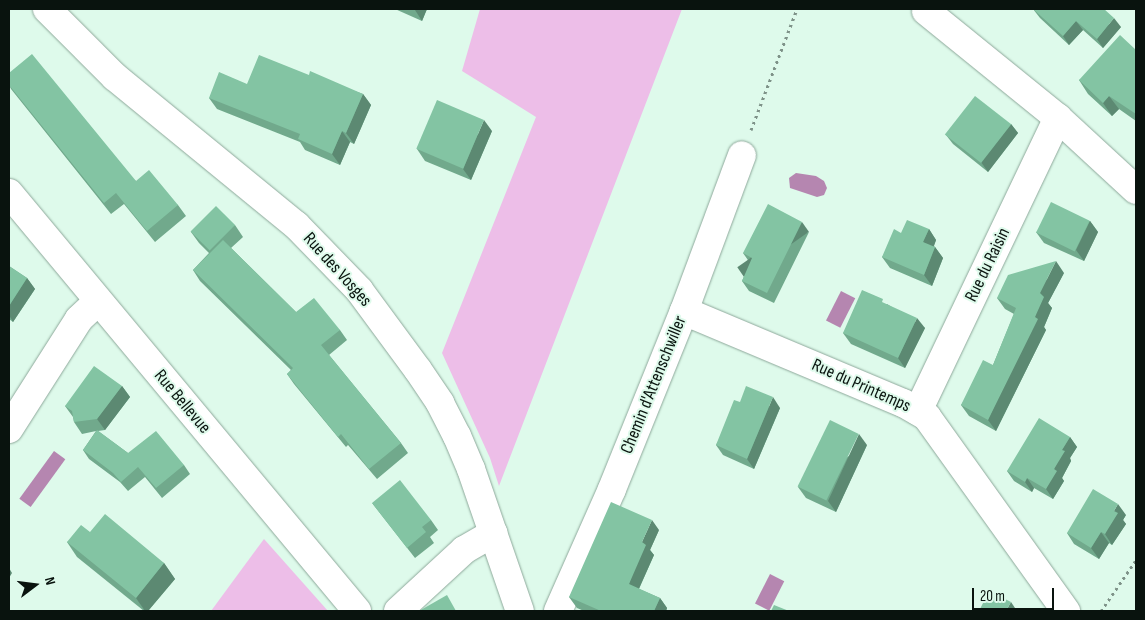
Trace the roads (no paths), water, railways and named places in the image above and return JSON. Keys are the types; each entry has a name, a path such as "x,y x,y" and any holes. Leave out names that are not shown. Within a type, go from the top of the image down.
{"street":[{"name":"Rue des Vosges","path":"46,9 115,77 296,225 359,290 440,403 471,469 520,611"},
{"path":"926,11 1058,118 1136,190"},
{"name":"Rue du Raisin","path":"918,411 1058,118"},
{"name":"Chemin d'Attenschwiller","path":"558,611 612,488 684,311 742,155"},
{"name":"Rue Bellevue","path":"9,193 357,611"},
{"path":"9,429 79,319 98,301"},
{"name":"Rue du Printemps","path":"684,311 918,411 937,429 1066,611"},
{"path":"398,611 464,550 493,533"}]}
